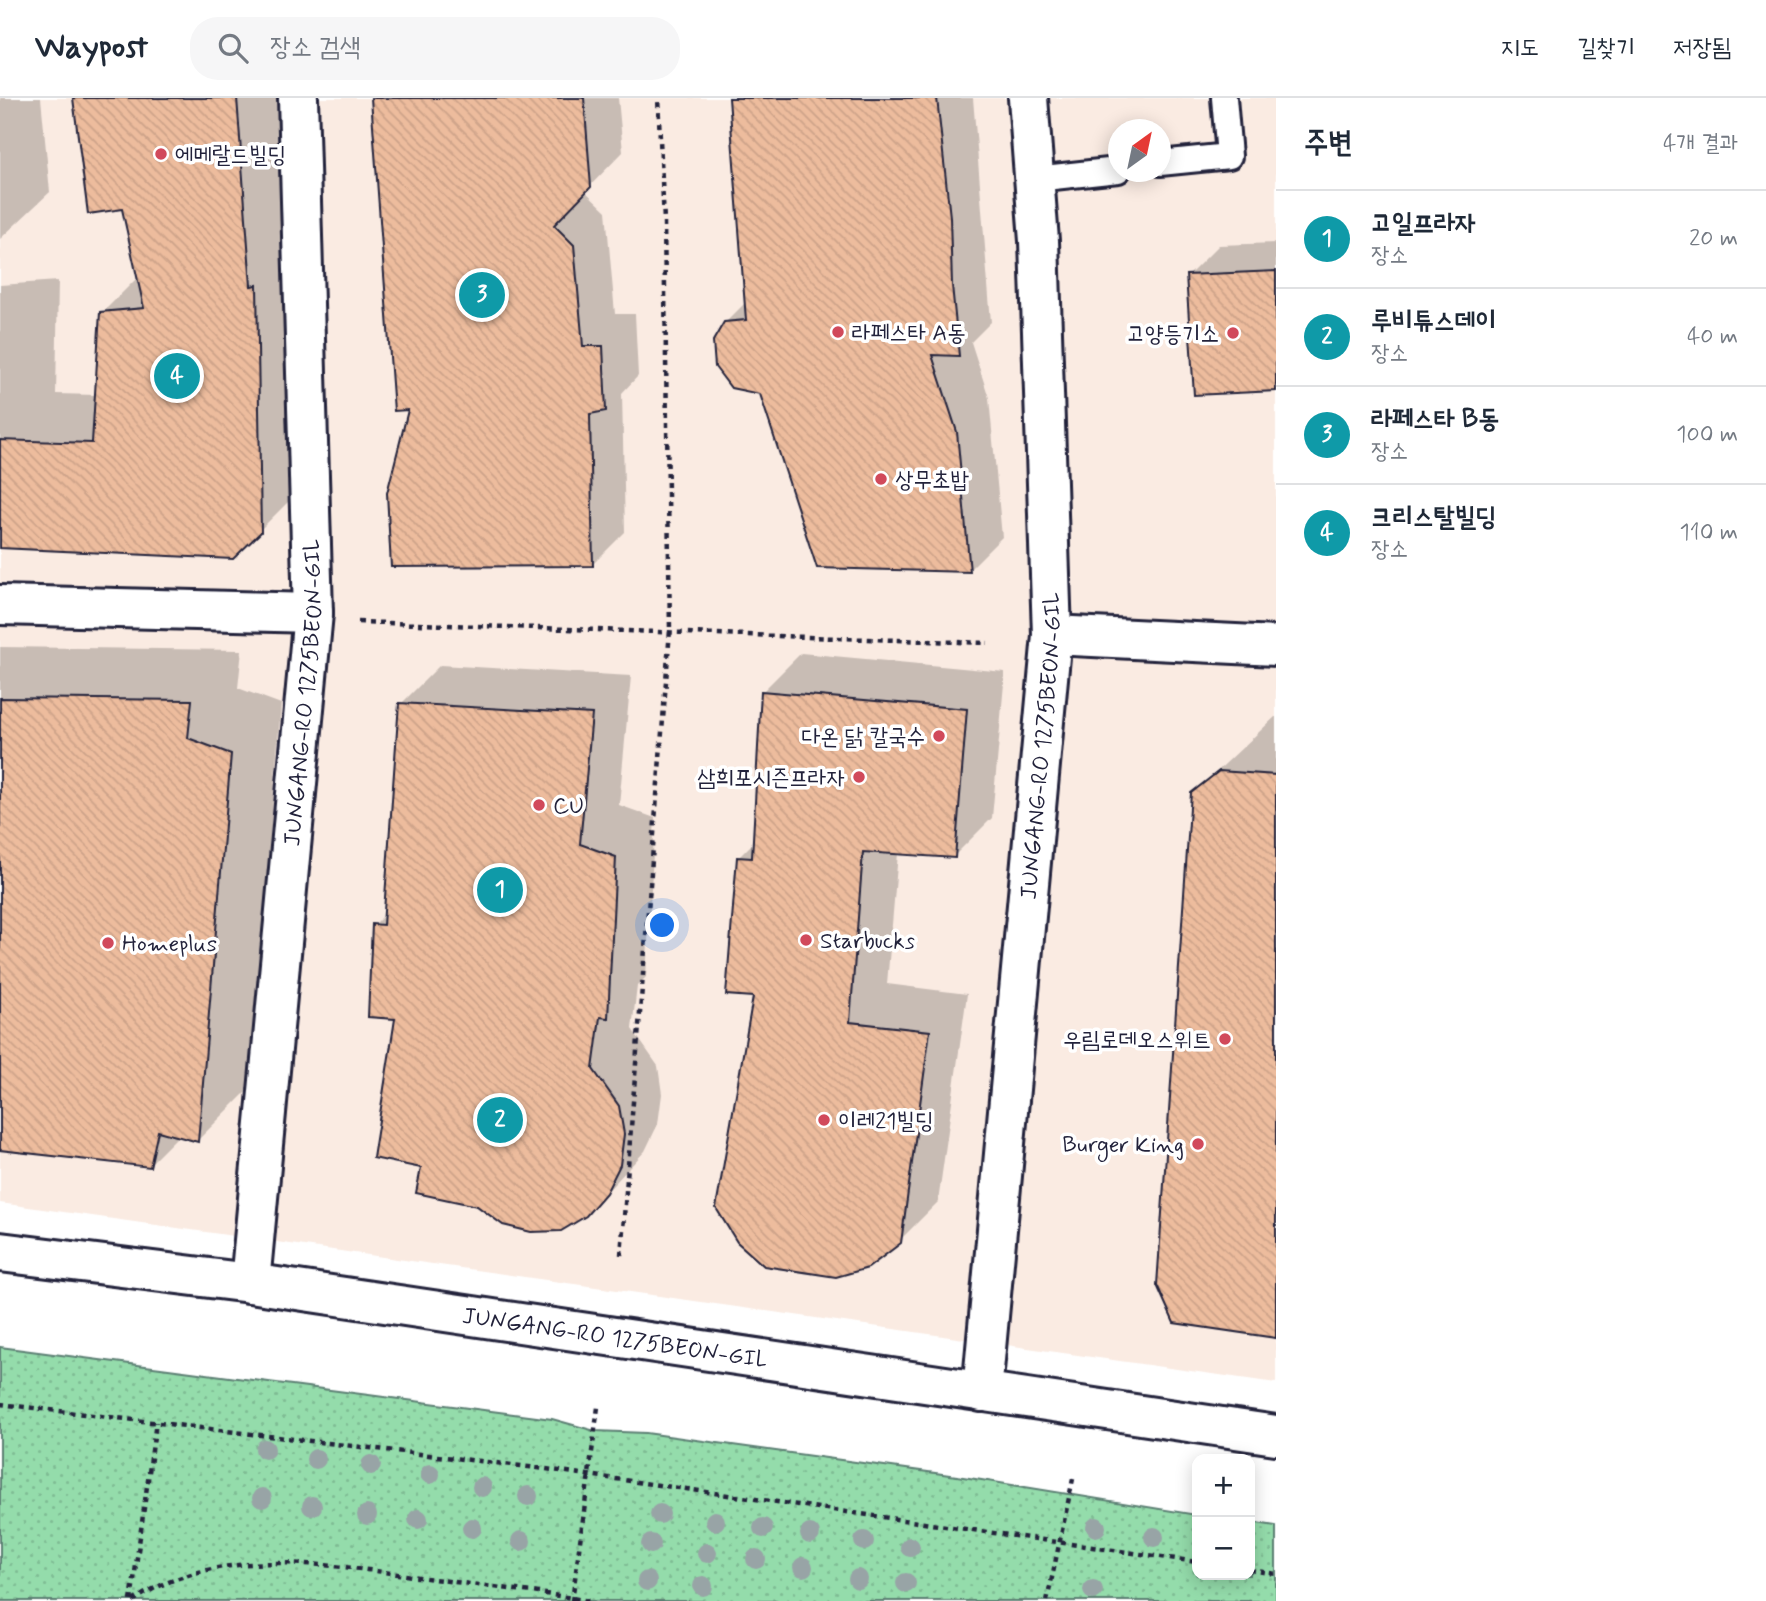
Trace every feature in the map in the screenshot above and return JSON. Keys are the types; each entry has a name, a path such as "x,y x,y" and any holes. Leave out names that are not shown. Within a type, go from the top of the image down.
{"street":[{"name":"JUNGANG-RO 1275BEON-GIL","path":"250,1283 313,613 298,98"},
{"name":"JUNGANG-RO 1275BEON-GIL","path":"982,1392 1052,635 1035,178 1028,98"},
{"path":"0,606 313,613"},
{"path":"1052,635 1276,646"},
{"name":"JUNGANG-RO 1275BEON-GIL","path":"0,1252 250,1283 1276,1435"}],"lane":[{"path":"1171,162 1229,156 1224,98"},
{"path":"1035,178 1108,171"}],"path":[{"path":"621,1255 670,631 664,221 658,98"},
{"path":"358,622 988,642"},
{"path":"0,1404 589,1475 1192,1561"},
{"path":"572,1600 598,1407"},
{"path":"132,1601 156,1422"},
{"path":"1047,1601 1073,1479"},
{"path":"132,1601 172,1578 263,1563 327,1565 589,1601"},
{"path":"1255,1571 1276,1574"}],"shaded area":[{"path":"0,98 1276,98 1276,1383 0,1203"}],"green space":[{"path":"0,1347 552,1419 595,1431 646,1433 957,1476 1192,1514 1192,1580 1255,1580 1255,1523 1276,1526 1276,1601 0,1601"}],"building":[{"path":"73,98 237,98 251,286 257,285 261,532 233,559 0,548 0,440 92,443 100,312 144,308 122,209 88,214"},
{"path":"371,98 584,98 591,187 554,225 574,245 583,346 603,346 606,411 590,414 593,566 391,567 387,493 408,410 394,411"},
{"name":"라페스타 A동","path":"729,98 937,98 950,217 952,285 959,356 932,355 957,432 970,572 817,568 760,394 731,388 715,367 713,341 724,322 746,320"},
{"name":"고양등기소","path":"1276,271 1276,391 1194,395 1186,275"},
{"path":"761,691 967,709 955,858 863,852 850,1022 930,1031 901,1243 868,1268 836,1277 764,1266 737,1242 716,1208 753,997 726,995 737,857 752,858"},
{"name":"Homeplus","path":"0,698 192,700 188,738 231,754 198,1142 158,1131 150,1167 0,1150"},
{"path":"399,703 592,714 580,844 616,857 608,1018 600,1017 593,1069 619,1106 624,1134 620,1165 606,1193 586,1216 561,1231 531,1232 503,1225 477,1206 416,1193 421,1168 373,1158 395,1019 368,1017 372,924 383,925"},
{"name":"우림로데오스위트","path":"1219,771 1276,775 1276,1338 1174,1323 1157,1285 1191,793"}],"place":[{"name":"에메랄드빌딩","path":"161,154"},
{"name":"라페스타 B동","path":"482,295"},
{"name":"라페스타 A동","path":"838,332"},
{"name":"고양등기소","path":"1233,333"},
{"name":"크리스탈빌딩","path":"177,376"},
{"name":"상무초밥","path":"881,479"},
{"name":"다온 닭 칼국수","path":"939,736"},
{"name":"삼희포시즌프라자","path":"859,777"},
{"name":"CU","path":"539,805"},
{"name":"고일프라자","path":"500,890"},
{"name":"Starbucks","path":"806,940"},
{"name":"Homeplus","path":"108,943"},
{"name":"우림로데오스위트","path":"1225,1039"},
{"name":"루비튜스데이","path":"500,1120"},
{"name":"이레21빌딩","path":"824,1120"},
{"name":"Burger King","path":"1198,1144"}]}
